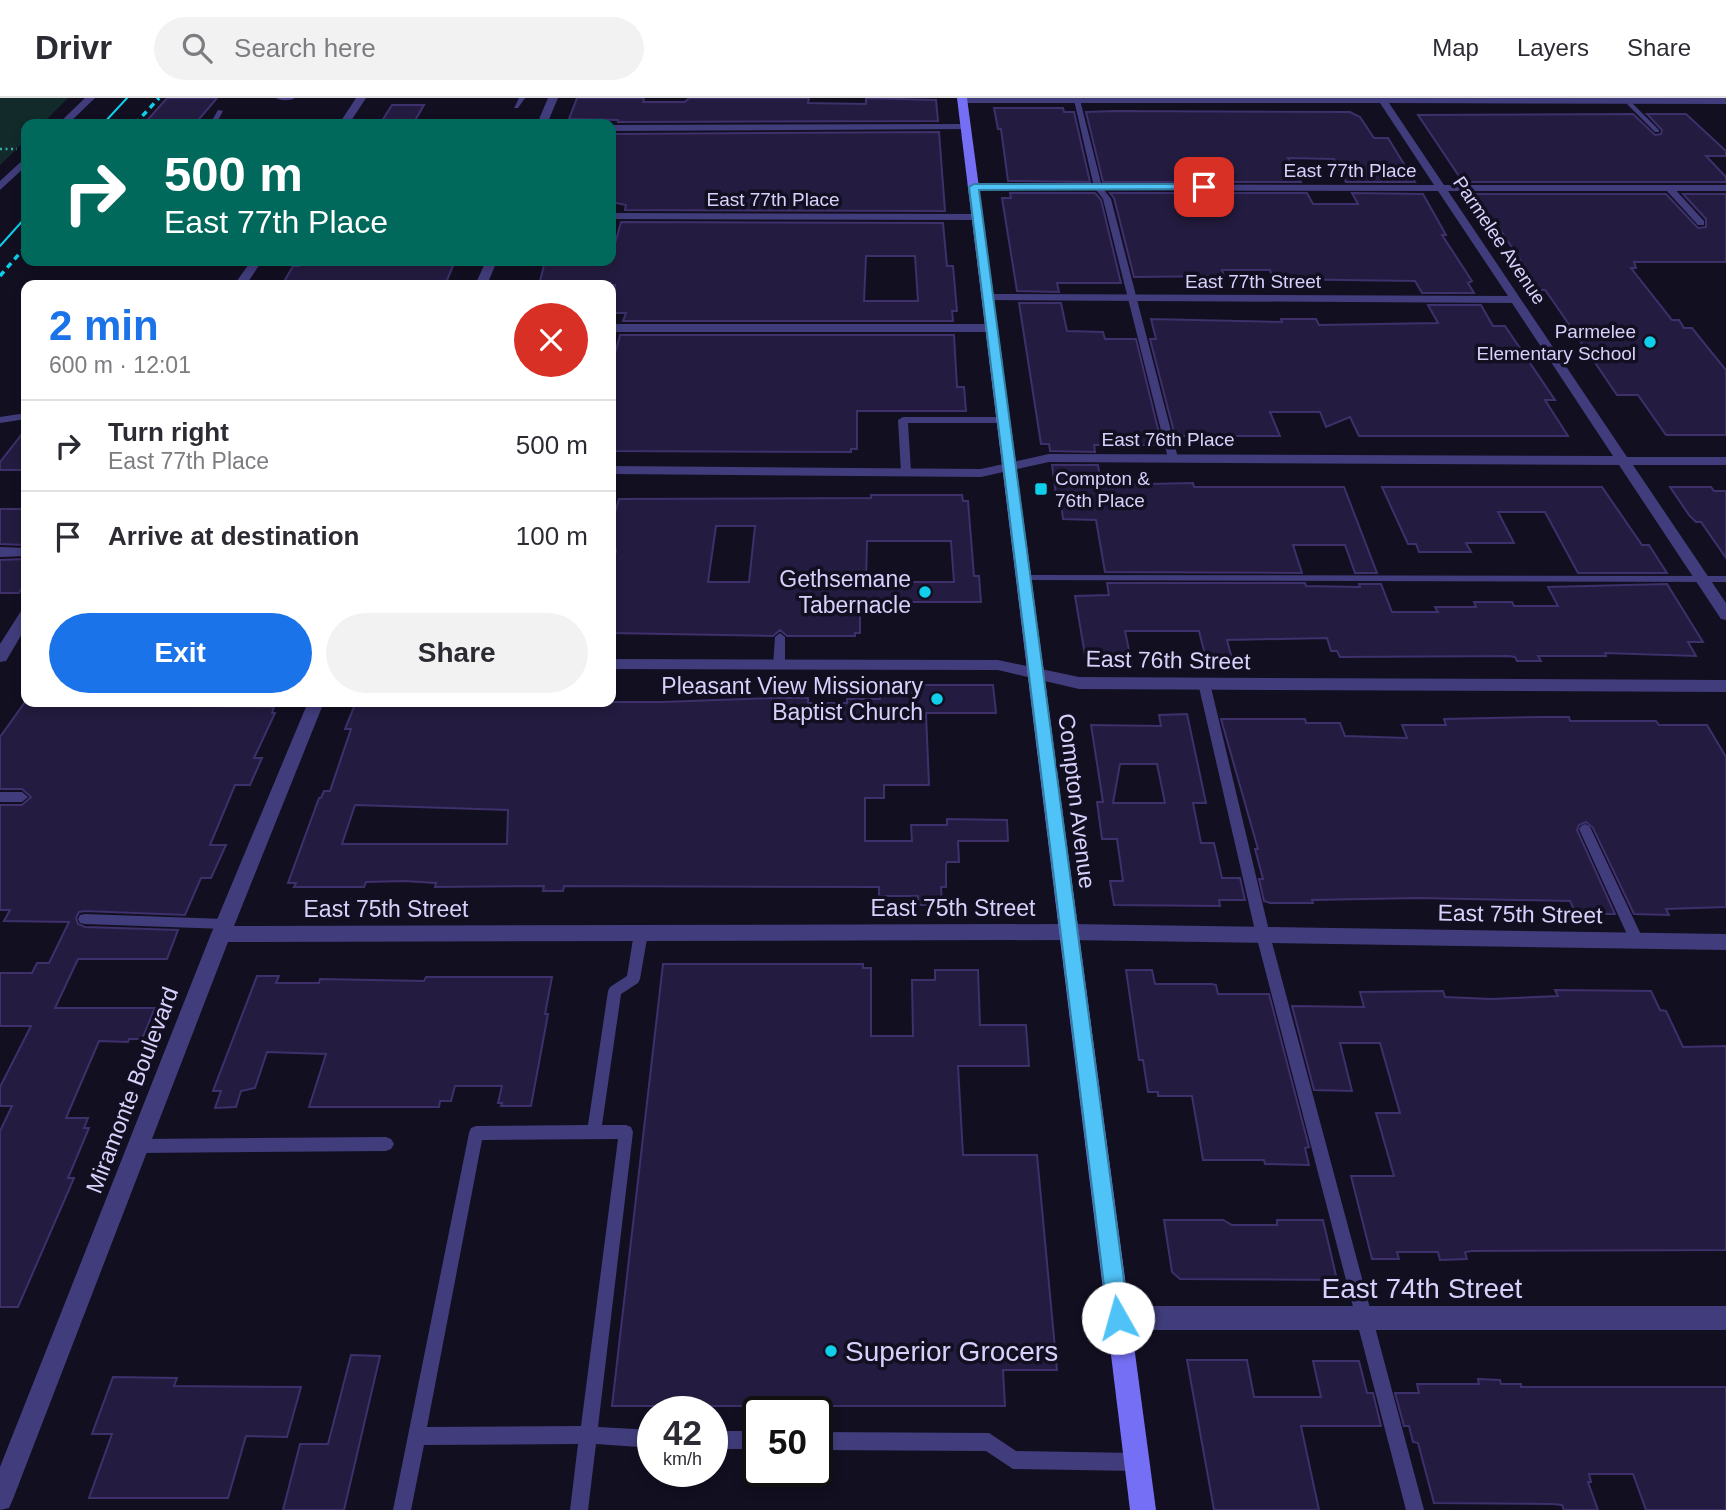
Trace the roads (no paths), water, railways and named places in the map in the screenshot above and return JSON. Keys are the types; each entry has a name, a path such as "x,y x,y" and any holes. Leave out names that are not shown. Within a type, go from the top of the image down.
{"main road":[{"name":"Compton Avenue","path":"962,99 1143,1510"}],"street":[{"path":"68,119 90,98"},
{"path":"347,119 360,98"},
{"path":"544,119 553,98"},
{"path":"962,99 1726,101"},
{"name":"Parmelee Avenue","path":"1381,99 1518,300 1726,615"},
{"path":"616,128 966,127"},
{"path":"0,187 21,165"},
{"name":"East 77th Place","path":"974,187 1726,188"},
{"name":"East 77th Place","path":"616,216 977,217"},
{"name":"East 77th Street","path":"988,297 1518,300"},
{"path":"616,328 992,328"},
{"name":"East 76th Place","path":"616,470 981,473 1049,458 1726,461"},
{"path":"0,552 21,552"},
{"path":"0,657 21,623"},
{"name":"East 76th Street","path":"616,664 998,665 1079,683 1726,686"},
{"name":"Miramonte Boulevard","path":"0,1499 223,929 314,707"},
{"name":"East 75th Street","path":"223,929 641,933 1069,932 1726,942"},
{"name":"East 74th Street","path":"1118,1318 1726,1318"}],"lane":[{"path":"279,98 292,98"},
{"path":"516,107 522,98"},
{"path":"1077,100 1098,187 1107,199 1173,458"},
{"path":"1627,101 1657,131"},
{"path":"216,119 220,111"},
{"path":"1669,188 1700,223"},
{"path":"0,420 21,417"},
{"path":"906,472 903,420 1003,420"},
{"path":"1024,578 1726,579"},
{"path":"779,665 780,637"},
{"path":"1204,683 1263,935 1415,1510"},
{"path":"0,797 22,797"},
{"path":"1585,829 1637,941"},
{"path":"85,919 223,929"},
{"path":"594,1132 615,991 633,979 641,933"},
{"path":"402,1510 476,1133 626,1132 579,1510"},
{"path":"138,1146 386,1144"},
{"path":"417,1436 588,1435 637,1438"},
{"path":"833,1441 989,1443 1013,1460 1137,1462"}],"tram line":[{"path":"108,119 127,98"},
{"path":"0,246 21,223"}],"railway":[{"path":"140,119 159,98"},
{"path":"0,276 21,252"}],"place":[{"name":"Parmelee Elementary School","path":"1650,342"},
{"name":"Compton & 76th Place","path":"1041,489"},
{"name":"Gethsemane Tabernacle","path":"925,592"},
{"name":"Pleasant View Missionary Baptist Church","path":"937,699"},
{"name":"Superior Grocers","path":"831,1351"}]}
